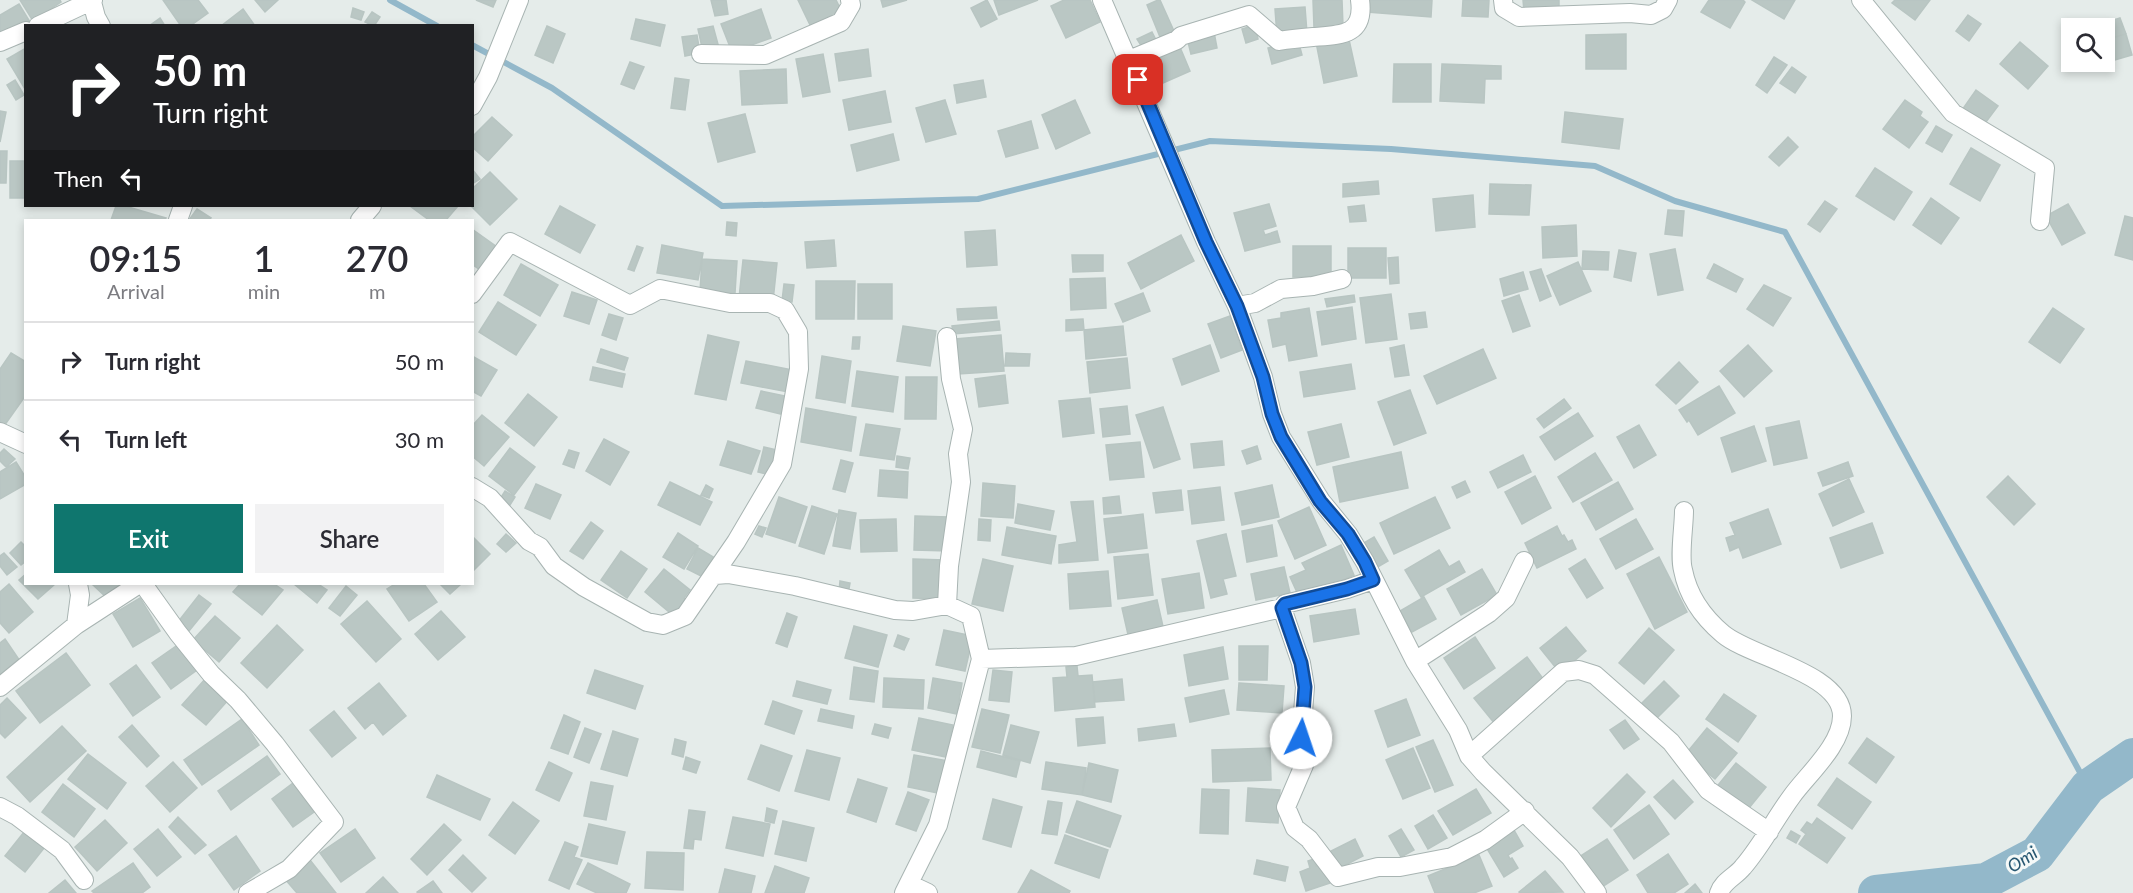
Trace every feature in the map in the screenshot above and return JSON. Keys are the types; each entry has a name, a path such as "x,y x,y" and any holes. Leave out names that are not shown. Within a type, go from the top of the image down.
{"street":[{"path":"474,102 488,77 519,0"},
{"path":"701,54 765,55 841,22 851,5 850,0"},
{"path":"1102,0 1206,242 1237,306 1263,377 1272,414 1281,437 1320,501 1348,534 1365,562 1415,662 1458,730 1469,756 1570,857 1597,893"},
{"path":"1129,60 1177,40 1181,36 1249,15 1279,41 1343,35 1356,26 1362,13 1360,0"},
{"path":"1503,0 1504,8 1519,17 1630,13 1651,15 1663,9 1668,0"},
{"path":"1861,0 1953,113 2044,168 2040,221"},
{"path":"42,24 93,1 100,24"},
{"path":"0,42 24,32"},
{"path":"361,219 371,207"},
{"path":"474,291 510,242 630,305 660,289 730,303 770,303 785,310 798,332 799,369 782,464 722,569 685,616 663,626 647,622 584,587 554,566 540,547 529,541 490,498 474,488"},
{"path":"1237,306 1255,303 1281,289 1313,286 1342,279"},
{"path":"947,337 951,379 963,429 958,454 961,482 949,566 947,605"},
{"path":"0,432 24,443"},
{"path":"1684,511 1682,569 1698,609 1725,636 1820,682 1836,699 1842,716 1837,734 1825,758 1792,795 1742,869 1721,886 1719,893"},
{"path":"1415,662 1489,613 1506,598 1524,561"},
{"path":"722,569 895,610 913,611 947,605 972,616 981,659 938,825 906,889 928,893"},
{"path":"981,659 1076,656 1282,608 1285,604 1347,589 1373,580"},
{"path":"76,625 80,595 78,585"},
{"path":"0,687 76,625 139,585"},
{"path":"142,585 211,674 238,700 275,744 334,822 289,869 248,893"},
{"path":"1282,608 1301,663 1305,687 1301,738 1304,765 1286,807 1295,828 1309,839 1338,877 1378,867 1400,867 1452,857 1485,840 1525,812"},
{"path":"1469,756 1563,672 1579,670 1595,675 1671,742 1708,790 1769,832"},
{"path":"0,807 18,816 62,850 84,880"}],"building":[{"path":"20,0 60,0 61,2 33,21"},
{"path":"163,0 198,0 208,13 193,24 180,24"},
{"path":"255,0 278,0 265,12"},
{"path":"476,0 496,0 493,7"},
{"path":"711,0 726,0 728,14 715,16"},
{"path":"798,0 836,0 842,12 811,27"},
{"path":"881,0 907,0 883,7"},
{"path":"987,0 997,19 981,27 971,8"},
{"path":"994,0 1038,0 999,15"},
{"path":"1064,0 1090,0 1100,22 1066,38 1051,6"},
{"path":"1158,0 1174,31 1160,37 1147,5"},
{"path":"1313,0 1342,0 1343,26 1314,28"},
{"path":"1368,0 1432,0 1431,17 1367,12"},
{"path":"1463,0 1489,0 1488,17 1462,16"},
{"path":"1523,0 1559,0 1559,7 1524,11"},
{"path":"1709,0 1743,0 1745,2 1730,28 1701,12"},
{"path":"1752,0 1795,0 1784,19"},
{"path":"1895,0 1930,0 1915,20 1892,3"},
{"path":"19,4 30,22 0,40 0,15"},
{"path":"1305,7 1307,33 1277,36 1275,9"},
{"path":"353,8 364,12 361,20 351,17"},
{"path":"243,9 254,24 224,24"},
{"path":"761,9 771,38 732,52 721,24"},
{"path":"372,12 380,17 375,24 365,22"},
{"path":"1968,15 1981,24 1969,41 1956,31"},
{"path":"160,18 164,24 152,24"},
{"path":"2120,18 2126,34 2115,37 2115,20"},
{"path":"636,19 665,25 660,46 631,39"},
{"path":"1255,25 1258,39 1246,43 1242,29"},
{"path":"547,26 565,34 553,63 535,55"},
{"path":"713,26 719,48 703,52 698,29"},
{"path":"1152,32 1156,40 1142,47 1137,39"},
{"path":"1214,32 1217,48 1191,54 1187,38"},
{"path":"1626,34 1626,69 1586,69 1586,35"},
{"path":"2126,34 2132,55 2115,60 2115,37"},
{"path":"697,35 700,53 685,56 682,37"},
{"path":"1348,35 1357,76 1324,83 1316,42"},
{"path":"1177,40 1190,71 1154,87 1141,56"},
{"path":"1298,40 1302,55 1272,64 1268,48"},
{"path":"2020,42 2048,66 2028,89 2000,64"},
{"path":"24,49 24,87 7,59"},
{"path":"868,49 871,76 839,81 835,54"},
{"path":"823,54 830,92 803,97 796,59"},
{"path":"1774,57 1787,65 1767,93 1756,85"},
{"path":"630,62 644,67 634,89 621,84"},
{"path":"1394,64 1431,64 1431,102 1393,102"},
{"path":"1442,64 1501,66 1501,79 1485,79 1484,103 1440,101"},
{"path":"1792,67 1806,77 1795,93 1780,83"},
{"path":"786,69 787,103 742,105 740,71"},
{"path":"675,78 689,80 685,110 671,108"},
{"path":"15,80 24,95 16,100 7,85"},
{"path":"983,80 986,97 957,103 954,85"},
{"path":"1976,90 1998,106 1983,126 1962,110"},
{"path":"885,91 891,122 849,130 843,100"},
{"path":"945,100 956,134 926,142 916,108"},
{"path":"1075,100 1090,133 1056,149 1042,115"},
{"path":"1905,100 1922,112 1920,116 1928,122 1909,148 1883,129"},
{"path":"0,111 6,112 0,142"},
{"path":"1565,112 1623,119 1619,149 1562,142"},
{"path":"745,114 755,152 718,162 708,123"},
{"path":"492,117 512,135 488,161 474,149 474,135"},
{"path":"1031,121 1038,148 1006,157 998,131"},
{"path":"1936,126 1952,135 1942,152 1926,143"},
{"path":"893,134 899,160 857,171 851,145"},
{"path":"1788,137 1798,147 1779,166 1769,157"},
{"path":"1971,148 2000,165 1980,201 1950,184"},
{"path":"0,151 7,151 6,183 0,183"},
{"path":"10,161 24,161 24,198 10,198"},
{"path":"1875,168 1912,192 1894,220 1856,196"},
{"path":"474,172 480,179 474,183"},
{"path":"490,172 517,199 490,225 472,207 474,207 474,187"},
{"path":"1378,181 1379,194 1343,197 1343,184"},
{"path":"1490,184 1531,185 1529,215 1489,214"},
{"path":"1473,195 1475,227 1436,231 1433,199"},
{"path":"1931,198 1959,218 1941,244 1913,225"},
{"path":"1825,201 1837,209 1820,232 1808,224"},
{"path":"1269,204 1276,226 1263,230 1265,235 1277,231 1280,242 1245,251 1234,213"},
{"path":"2068,204 2085,233 2062,245 2046,216"},
{"path":"1364,205 1366,221 1350,222 1348,207"},
{"path":"560,206 595,225 580,253 545,234"},
{"path":"116,207 128,207 166,218 166,219 111,219"},
{"path":"411,207 457,207 447,219 428,219"},
{"path":"197,209 211,218 210,219 190,219"},
{"path":"1668,210 1684,211 1682,236 1665,234"},
{"path":"2125,216 2133,218 2133,260 2115,255"},
{"path":"727,222 737,223 736,236 726,235"},
{"path":"1576,225 1577,256 1543,258 1542,227"},
{"path":"474,230 497,247 480,270 474,266"},
{"path":"995,230 997,265 967,267 965,232"},
{"path":"1181,235 1194,261 1141,289 1128,263"},
{"path":"834,240 836,266 807,268 805,242"},
{"path":"662,245 703,253 698,280 657,273"},
{"path":"637,246 643,248 634,271 628,269"},
{"path":"1293,246 1331,246 1331,276 1293,277"},
{"path":"1348,248 1386,248 1386,278 1348,278"},
{"path":"1675,249 1683,290 1658,295 1650,254"},
{"path":"1619,250 1636,253 1631,281 1614,277"},
{"path":"1583,251 1609,252 1608,270 1582,269"},
{"path":"1072,255 1103,255 1103,271 1073,272"},
{"path":"1398,257 1399,283 1390,284 1388,258"},
{"path":"702,259 737,261 735,293 700,292"},
{"path":"743,260 777,263 773,301 739,298"},
{"path":"1578,262 1591,291 1560,305 1547,276"},
{"path":"521,264 558,285 540,316 504,295"},
{"path":"1714,264 1743,279 1736,292 1707,278"},
{"path":"1541,269 1551,296 1540,301 1530,272"},
{"path":"1523,272 1528,289 1504,296 1500,279"},
{"path":"1105,278 1106,308 1071,310 1070,279"},
{"path":"816,281 855,281 854,319 816,319"},
{"path":"784,284 794,285 792,302 782,301"},
{"path":"858,284 892,284 892,319 858,319"},
{"path":"1764,285 1791,298 1773,326 1747,309"},
{"path":"572,292 597,300 589,324 564,316"},
{"path":"1143,293 1150,311 1123,322 1115,304"},
{"path":"1391,294 1397,339 1366,343 1360,298"},
{"path":"1354,295 1355,302 1327,307 1325,299"},
{"path":"1519,295 1530,326 1513,332 1502,301"},
{"path":"498,302 536,325 516,355 479,332"},
{"path":"996,307 997,318 958,320 957,309"},
{"path":"1352,307 1356,339 1322,345 1317,312"},
{"path":"1309,308 1317,356 1289,361 1286,344 1273,347 1268,320 1281,318 1281,313"},
{"path":"2053,308 2084,329 2060,363 2029,342"},
{"path":"1425,312 1427,327 1411,329 1409,314"},
{"path":"609,314 623,318 616,340 602,335"},
{"path":"1230,316 1242,350 1221,358 1208,324"},
{"path":"1083,319 1084,330 1066,331 1066,320"},
{"path":"999,321 1000,330 953,334 952,326"},
{"path":"903,326 936,331 930,366 897,361"},
{"path":"1123,326 1126,355 1086,359 1084,330"},
{"path":"708,335 739,342 726,400 695,394"},
{"path":"1001,335 1004,371 958,374 955,339"},
{"path":"853,337 860,337 859,349 852,349"},
{"path":"1210,345 1219,371 1182,385 1173,359"},
{"path":"1404,345 1409,375 1395,377 1390,348"},
{"path":"1748,345 1772,371 1744,397 1720,371"},
{"path":"601,349 628,358 624,370 597,362"},
{"path":"1483,349 1496,378 1437,404 1424,376"},
{"path":"11,353 24,361 24,398 4,426 0,424 0,369"},
{"path":"1006,353 1030,354 1029,366 1005,366"},
{"path":"822,356 851,361 845,403 816,398"},
{"path":"474,357 497,370 481,396 474,392"},
{"path":"1127,358 1130,388 1090,393 1087,362"},
{"path":"746,361 793,370 788,392 741,383"},
{"path":"1679,362 1698,382 1676,404 1656,385"},
{"path":"1351,364 1355,389 1304,397 1300,372"},
{"path":"593,367 625,374 622,387 590,380"},
{"path":"857,371 898,377 893,412 852,406"},
{"path":"1005,375 1008,403 979,407 975,379"},
{"path":"906,377 937,377 936,419 905,419"},
{"path":"1719,386 1735,413 1698,435 1689,420 1687,422 1679,410"},
{"path":"1410,390 1426,433 1394,445 1378,402"},
{"path":"761,391 790,397 785,415 756,408"},
{"path":"528,394 557,417 534,446 505,423"},
{"path":"1090,398 1094,433 1063,437 1059,401"},
{"path":"1564,399 1571,408 1544,428 1537,419"},
{"path":"1127,406 1130,434 1103,437 1100,409"},
{"path":"1163,407 1180,459 1154,468 1136,415"},
{"path":"806,408 856,417 851,451 801,442"},
{"path":"1578,413 1593,436 1555,460 1540,437"},
{"path":"482,415 509,437 484,466 474,458 474,424"},
{"path":"1799,421 1807,458 1774,465 1766,428"},
{"path":"866,424 900,429 894,460 860,455"},
{"path":"1341,424 1349,457 1317,465 1308,432"},
{"path":"1639,425 1656,455 1634,468 1617,437"},
{"path":"1754,426 1766,461 1732,472 1721,438"},
{"path":"604,439 629,452 610,485 586,471"},
{"path":"728,441 760,451 751,474 720,465"},
{"path":"1222,441 1224,465 1194,468 1191,444"},
{"path":"1140,442 1144,477 1110,480 1106,445"},
{"path":"1257,446 1261,459 1247,464 1242,451"},
{"path":"764,447 777,450 771,475 758,472"},
{"path":"510,448 535,467 514,495 489,476"},
{"path":"4,449 15,459 6,467 0,461 0,453"},
{"path":"569,450 579,453 574,468 563,464"},
{"path":"1401,452 1408,488 1340,502 1333,467"},
{"path":"1595,453 1612,480 1573,502 1558,477"},
{"path":"1523,455 1531,472 1498,488 1490,472"},
{"path":"897,456 910,458 908,469 896,467"},
{"path":"841,460 853,463 845,492 833,489"},
{"path":"16,462 24,475 24,485 0,499 0,472"},
{"path":"1848,462 1853,476 1823,486 1818,473"},
{"path":"880,470 908,472 907,498 878,496"},
{"path":"1535,476 1551,508 1522,524 1505,492"},
{"path":"2008,476 2035,504 2014,525 1987,497"},
{"path":"1849,479 1864,512 1833,526 1819,494"},
{"path":"1465,481 1470,492 1457,498 1452,487"},
{"path":"670,482 712,502 700,525 658,505"},
{"path":"1618,482 1633,509 1596,530 1581,503"},
{"path":"983,483 1015,486 1013,518 981,516"},
{"path":"536,484 561,495 550,519 525,508"},
{"path":"706,485 713,489 709,498 701,495"},
{"path":"1272,485 1279,517 1242,525 1235,493"},
{"path":"1220,487 1224,520 1192,524 1188,491"},
{"path":"1181,490 1183,510 1156,513 1153,493"},
{"path":"505,491 515,497 510,505 500,499"},
{"path":"1119,496 1121,513 1104,514 1103,498"},
{"path":"779,497 807,507 795,543 766,534"},
{"path":"1435,497 1450,528 1394,554 1380,523"},
{"path":"1093,501 1098,560 1059,563 1059,545 1077,542 1071,502"},
{"path":"1018,504 1054,511 1050,530 1015,523"},
{"path":"812,506 837,514 824,554 799,546"},
{"path":"1309,507 1326,545 1295,559 1278,521"},
{"path":"1768,509 1781,544 1743,558 1739,547 1730,551 1726,538 1735,535 1730,523"},
{"path":"839,510 856,513 850,549 833,546"},
{"path":"1143,514 1147,548 1108,553 1104,519"},
{"path":"915,516 949,517 948,551 914,550"},
{"path":"896,519 897,551 861,552 860,520"},
{"path":"979,519 991,520 990,541 978,540"},
{"path":"1636,519 1653,549 1616,569 1600,539"},
{"path":"591,522 603,531 583,559 570,551"},
{"path":"1872,523 1883,553 1841,568 1830,538"},
{"path":"1272,525 1277,556 1247,562 1242,531"},
{"path":"759,526 766,528 762,537 755,534"},
{"path":"1557,526 1568,542 1572,540 1576,549 1537,568 1525,543"},
{"path":"1007,527 1056,536 1051,564 1002,555"},
{"path":"678,533 698,546 684,569 663,557"},
{"path":"506,534 516,543 506,552 497,544"},
{"path":"1226,534 1236,576 1223,579 1227,594 1211,598 1197,541"},
{"path":"1374,537 1388,561 1376,568 1362,544"},
{"path":"474,538 490,554 474,570"},
{"path":"21,542 24,545 24,563 21,565 10,553"},
{"path":"1341,545 1354,575 1300,599 1290,577 1306,570 1302,563"},
{"path":"698,548 715,558 705,578 687,569"},
{"path":"1439,550 1449,567 1459,561 1465,572 1421,597 1405,570"},
{"path":"621,551 647,569 627,598 601,580"},
{"path":"4,553 17,567 7,575 0,566 0,556"},
{"path":"1148,554 1153,595 1118,599 1114,557"},
{"path":"1659,557 1687,612 1655,629 1627,574"},
{"path":"913,559 945,560 944,599 913,598"},
{"path":"983,559 1013,566 1003,611 972,604"},
{"path":"1585,559 1603,588 1587,598 1569,569"},
{"path":"1284,567 1290,593 1256,600 1251,574"},
{"path":"664,569 690,590 684,598 688,601 675,617 645,592"},
{"path":"1482,569 1497,595 1461,615 1447,589"},
{"path":"1108,571 1111,606 1070,609 1068,574"},
{"path":"1199,573 1204,608 1168,614 1162,579"},
{"path":"24,576 24,585 19,580"},
{"path":"840,581 850,583 848,594 839,592"},
{"path":"9,584 33,612 9,633 0,623 0,592"},
{"path":"24,585 54,585 38,599"},
{"path":"93,585 122,585 108,599"},
{"path":"239,585 276,585 283,590 262,615 233,592"},
{"path":"295,585 320,585 327,590 317,603"},
{"path":"393,585 425,585 437,602 409,621 387,589"},
{"path":"441,585 460,585 450,594"},
{"path":"346,586 357,595 340,616 329,608"},
{"path":"199,595 211,604 189,631 178,622"},
{"path":"1424,597 1436,619 1412,632 1400,611"},
{"path":"140,598 160,631 133,647 113,614"},
{"path":"1157,600 1164,631 1129,639 1122,608"},
{"path":"367,601 401,639 376,662 341,624"},
{"path":"1355,609 1359,634 1314,642 1310,616"},
{"path":"441,611 465,637 438,660 415,634"},
{"path":"787,613 797,617 787,647 776,643"},
{"path":"215,616 240,638 219,662 193,640"},
{"path":"277,625 303,650 267,688 241,663"},
{"path":"854,626 887,635 878,667 845,658"},
{"path":"1566,627 1586,651 1560,673 1540,648"},
{"path":"1649,628 1674,650 1644,684 1619,663"},
{"path":"944,630 973,636 965,671 936,665"},
{"path":"898,635 909,639 904,650 894,646"},
{"path":"1475,637 1495,668 1464,689 1444,658"},
{"path":"5,639 20,661 0,675 0,643"},
{"path":"179,644 197,670 171,689 152,663"},
{"path":"1239,646 1268,646 1267,680 1239,680"},
{"path":"1223,647 1228,679 1189,686 1184,655"},
{"path":"66,653 90,685 40,723 16,691"},
{"path":"1527,657 1547,684 1495,724 1474,698"},
{"path":"136,665 160,697 133,716 110,684"},
{"path":"1077,666 1078,676 1092,675 1095,707 1055,711 1053,678 1067,677 1066,667"},
{"path":"854,667 878,671 874,702 850,699"},
{"path":"595,670 643,686 635,709 587,693"},
{"path":"993,670 1012,672 1009,702 989,700"},
{"path":"206,678 229,699 206,725 182,705"},
{"path":"884,678 924,680 923,709 883,707"},
{"path":"933,678 962,683 957,714 928,708"},
{"path":"1122,679 1124,700 1095,702 1093,682"},
{"path":"797,681 831,690 827,704 793,696"},
{"path":"1664,681 1679,696 1652,723 1637,708"},
{"path":"379,683 406,716 383,735 373,722 365,729 348,708"},
{"path":"1239,683 1284,686 1282,713 1237,710"},
{"path":"1224,690 1229,714 1190,722 1185,698"},
{"path":"1724,694 1756,716 1738,742 1706,719"},
{"path":"7,698 26,718 5,738 0,733 0,705"},
{"path":"1406,699 1420,735 1388,747 1375,711"},
{"path":"773,701 802,711 794,734 765,724"},
{"path":"821,709 854,716 852,728 818,721"},
{"path":"982,709 1009,715 1000,753 972,747"},
{"path":"334,711 356,738 332,757 310,730"},
{"path":"564,715 580,722 568,754 551,748"},
{"path":"1103,717 1105,743 1078,746 1076,719"},
{"path":"919,718 953,725 946,757 912,750"},
{"path":"242,719 259,745 202,785 184,760"},
{"path":"1625,720 1639,739 1624,749 1610,730"},
{"path":"875,724 891,728 888,738 872,734"},
{"path":"1174,724 1176,736 1139,741 1138,729"},
{"path":"132,725 159,756 147,767 119,737"},
{"path":"1011,725 1039,732 1030,763 1003,755"},
{"path":"62,726 86,751 30,802 7,777"},
{"path":"585,728 601,734 589,763 574,757"},
{"path":"1707,728 1737,753 1715,779 1685,755"},
{"path":"613,731 638,739 627,776 601,769"},
{"path":"1867,738 1894,757 1876,783 1849,763"},
{"path":"675,739 686,742 683,757 672,754"},
{"path":"1433,740 1453,785 1435,792 1416,747"},
{"path":"761,745 792,756 779,791 748,779"},
{"path":"1270,748 1271,780 1213,782 1212,750"},
{"path":"1413,748 1430,788 1403,799 1386,760"},
{"path":"807,750 840,758 829,800 795,791"},
{"path":"981,751 1020,761 1016,777 977,767"},
{"path":"88,754 126,783 107,809 68,779"},
{"path":"914,755 949,761 943,794 908,787"},
{"path":"267,756 280,774 231,810 218,791"},
{"path":"686,757 700,762 696,773 683,769"},
{"path":"173,762 197,788 170,812 146,786"},
{"path":"549,762 572,773 559,801 536,790"},
{"path":"1046,762 1086,768 1082,795 1042,789"},
{"path":"1089,763 1118,770 1111,802 1082,795"},
{"path":"1736,763 1766,787 1745,813 1715,789"},
{"path":"1627,774 1645,792 1611,827 1593,808"},
{"path":"437,775 490,799 480,820 427,797"},
{"path":"1837,778 1871,802 1852,829 1818,805"},
{"path":"858,779 887,788 876,822 847,812"},
{"path":"1673,780 1693,802 1675,819 1654,797"},
{"path":"591,782 613,786 606,820 584,816"},
{"path":"293,783 314,812 293,827 272,799"},
{"path":"63,784 95,809 74,837 42,812"},
{"path":"1248,788 1280,790 1278,823 1246,821"},
{"path":"1202,789 1229,790 1228,834 1200,833"},
{"path":"1476,789 1491,813 1453,835 1438,811"},
{"path":"908,792 929,800 916,831 896,824"},
{"path":"993,799 1022,807 1011,847 983,839"},
{"path":"1048,801 1062,803 1057,835 1042,833"},
{"path":"1077,801 1121,816 1110,847 1066,832"},
{"path":"513,802 539,821 515,854 489,835"},
{"path":"1649,805 1669,834 1634,859 1614,830"},
{"path":"767,808 777,811 774,823 765,821"},
{"path":"689,810 705,812 701,840 694,839 693,849 684,848"},
{"path":"1433,815 1447,838 1428,849 1415,826"},
{"path":"178,817 206,845 195,854 169,827"},
{"path":"733,817 770,824 763,856 726,848"},
{"path":"1817,818 1845,838 1827,863 1799,844 1806,834 1801,830 1807,822 1812,825"},
{"path":"105,820 127,843 97,871 75,847"},
{"path":"783,821 814,828 806,861 775,854"},
{"path":"444,824 461,840 427,875 411,859"},
{"path":"589,824 625,832 617,864 581,856"},
{"path":"28,827 48,843 25,872 5,856"},
{"path":"158,829 181,857 157,876 134,849"},
{"path":"355,829 375,858 341,882 320,853"},
{"path":"1401,829 1414,850 1401,857 1389,836"},
{"path":"1514,830 1523,846 1508,855 1518,868 1504,877 1486,847"},
{"path":"1791,831 1800,836 1796,843 1787,838"},
{"path":"1065,835 1108,850 1099,878 1055,863"},
{"path":"236,836 260,871 234,890 209,855"},
{"path":"1355,839 1363,856 1336,870 1327,853"},
{"path":"1607,839 1628,870 1599,889 1579,857"},
{"path":"565,842 578,847 574,857 582,860 569,889 549,880"},
{"path":"647,852 684,853 683,890 645,888"},
{"path":"1668,854 1688,884 1674,893 1648,893 1637,875"},
{"path":"463,855 486,878 472,892 449,870"},
{"path":"1479,855 1492,886 1474,893 1435,893 1428,876"},
{"path":"1314,859 1316,866 1324,864 1330,883 1306,891 1300,872 1310,868 1308,861"},
{"path":"310,860 336,893 297,893 285,879"},
{"path":"1257,860 1288,867 1285,881 1254,874"},
{"path":"133,863 150,887 142,893 94,893 92,891"},
{"path":"588,863 630,884 626,893 597,893 577,884"},
{"path":"775,866 809,878 804,893 765,893"},
{"path":"725,869 755,876 751,893 719,893"},
{"path":"1031,870 1070,891 1069,893 1018,893"},
{"path":"1545,871 1563,892 1519,892"},
{"path":"383,877 398,893 366,893"},
{"path":"65,880 76,893 49,893"},
{"path":"433,881 442,893 417,892"},
{"path":"1695,884 1702,893 1685,893"}],"waterway":[{"path":"390,0 433,24"},
{"path":"474,46 552,88 722,206 978,199 1210,141 1391,149 1595,166 1675,201 1785,232 2088,787"},
{"name":"Omi","path":"1876,893 1986,881 2037,854 2088,787 2133,756"}],"route":[{"path":"1138,80 1206,242 1237,306 1263,377 1272,414 1281,437 1320,501 1348,534 1373,580 1347,589 1285,604 1282,608 1301,663 1305,687 1301,738"}]}
